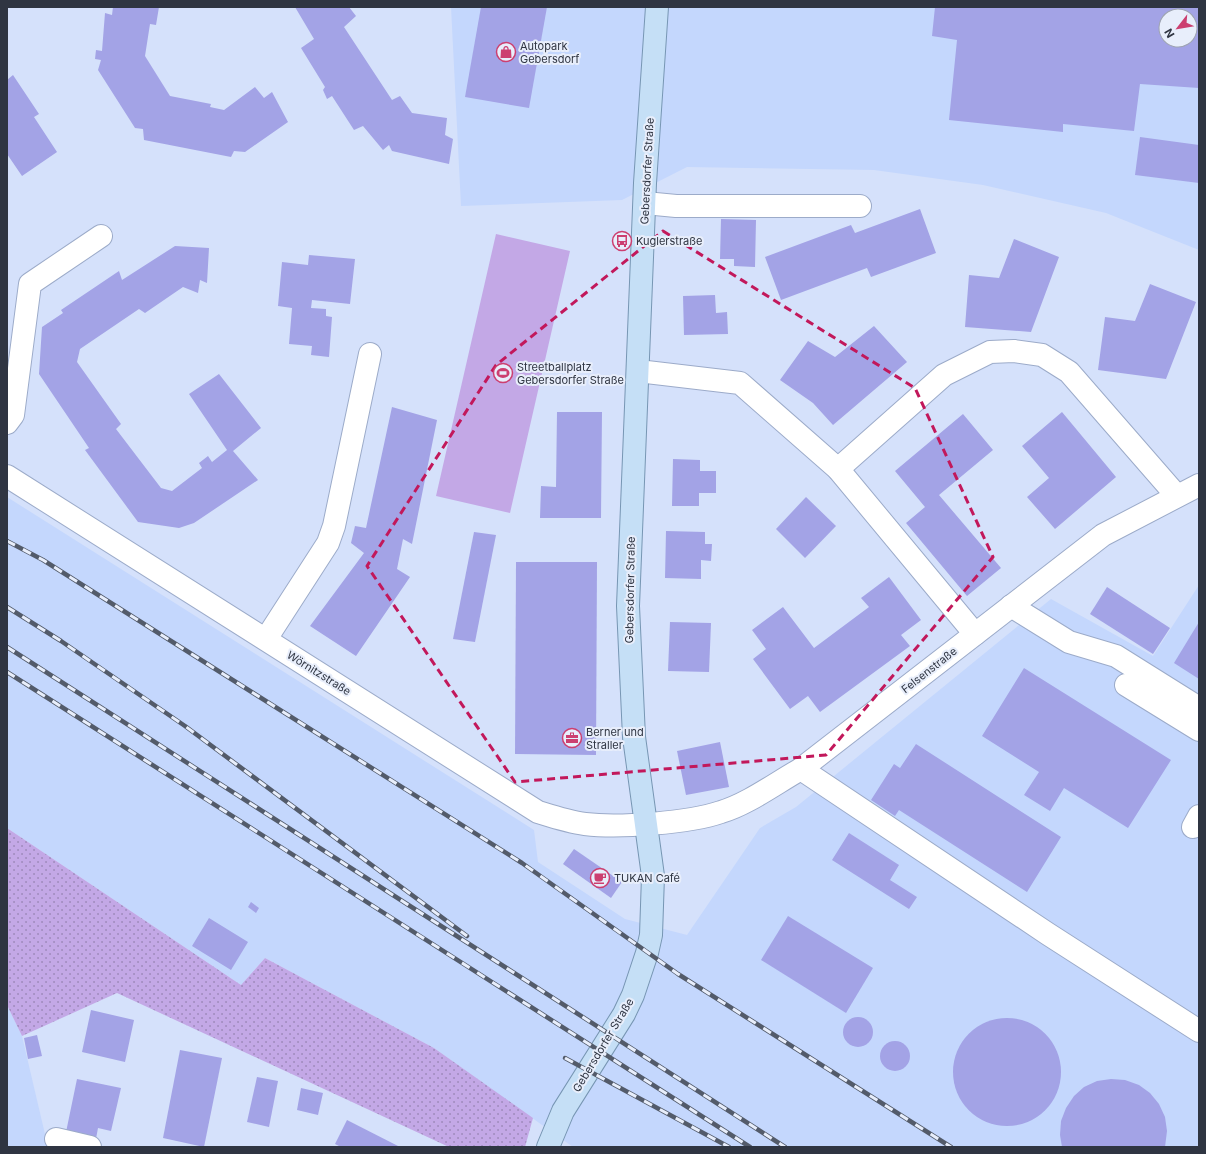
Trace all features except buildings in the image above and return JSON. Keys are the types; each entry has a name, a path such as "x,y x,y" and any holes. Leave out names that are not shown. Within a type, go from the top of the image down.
{"main road":[{"name":"Gebersdorfer Straße","path":"548,1147 563,1111 633,995 647,953 653,916 653,876 634,737 628,606 645,203 657,7"}],"street":[{"path":"645,203 676,206 860,206"},
{"path":"7,423 13,415 30,284 101,236"},
{"path":"838,469 944,375 990,352 1014,351 1042,355 1069,372 1177,496"},
{"path":"266,639 328,543 334,526 370,354"},
{"path":"638,371 740,383 838,469 975,634"},
{"name":"Wörnitzstraße","path":"7,476 538,812 563,820 586,824 646,823"},
{"name":"Felsenstraße","path":"646,823 699,817 722,812 754,796 801,768 1103,536 1199,485"},
{"path":"1011,606 1069,642 1116,656 1199,708"},
{"path":"1126,685 1199,730"},
{"path":"801,768 1048,934 1199,1031"},
{"path":"56,1139 90,1147"}],"highlighted area":[{"path":"663,231 915,388 993,557 826,755 515,782 367,566 496,365"}],"shaded area":[{"path":"451,7 1199,7 1199,250 1106,213 983,185 874,170 687,167 622,200 461,206"},
{"name":"Streetballplatz Gebersdorfer Straße","path":"496,234 570,251 510,513 436,496"},
{"path":"7,497 534,830 538,862 625,919 687,935 760,828 796,807 1051,599 1153,656 1199,585 1199,1147 573,1147 434,1048 265,958 241,985 7,828"},
{"path":"7,828 241,985 265,958 434,1048 533,1118 525,1147 449,1147 117,993 22,1036 7,1005"},
{"path":"7,1005 22,1036 48,1147 7,1147"}],"railway":[{"path":"7,541 43,560 522,863 678,974 951,1147"},
{"path":"7,607 61,641 185,726 467,936"},
{"path":"7,647 785,1147"},
{"path":"7,672 750,1147"},
{"path":"565,1058 729,1147"}],"place":[{"name":"Autopark Gebersdorf","path":"506,52"},
{"name":"Kuglerstraße","path":"622,241"},
{"name":"Streetballplatz Gebersdorfer Straße","path":"503,373"},
{"name":"Berner und Straller","path":"572,738"},
{"name":"TUKAN Café","path":"600,878"}]}
